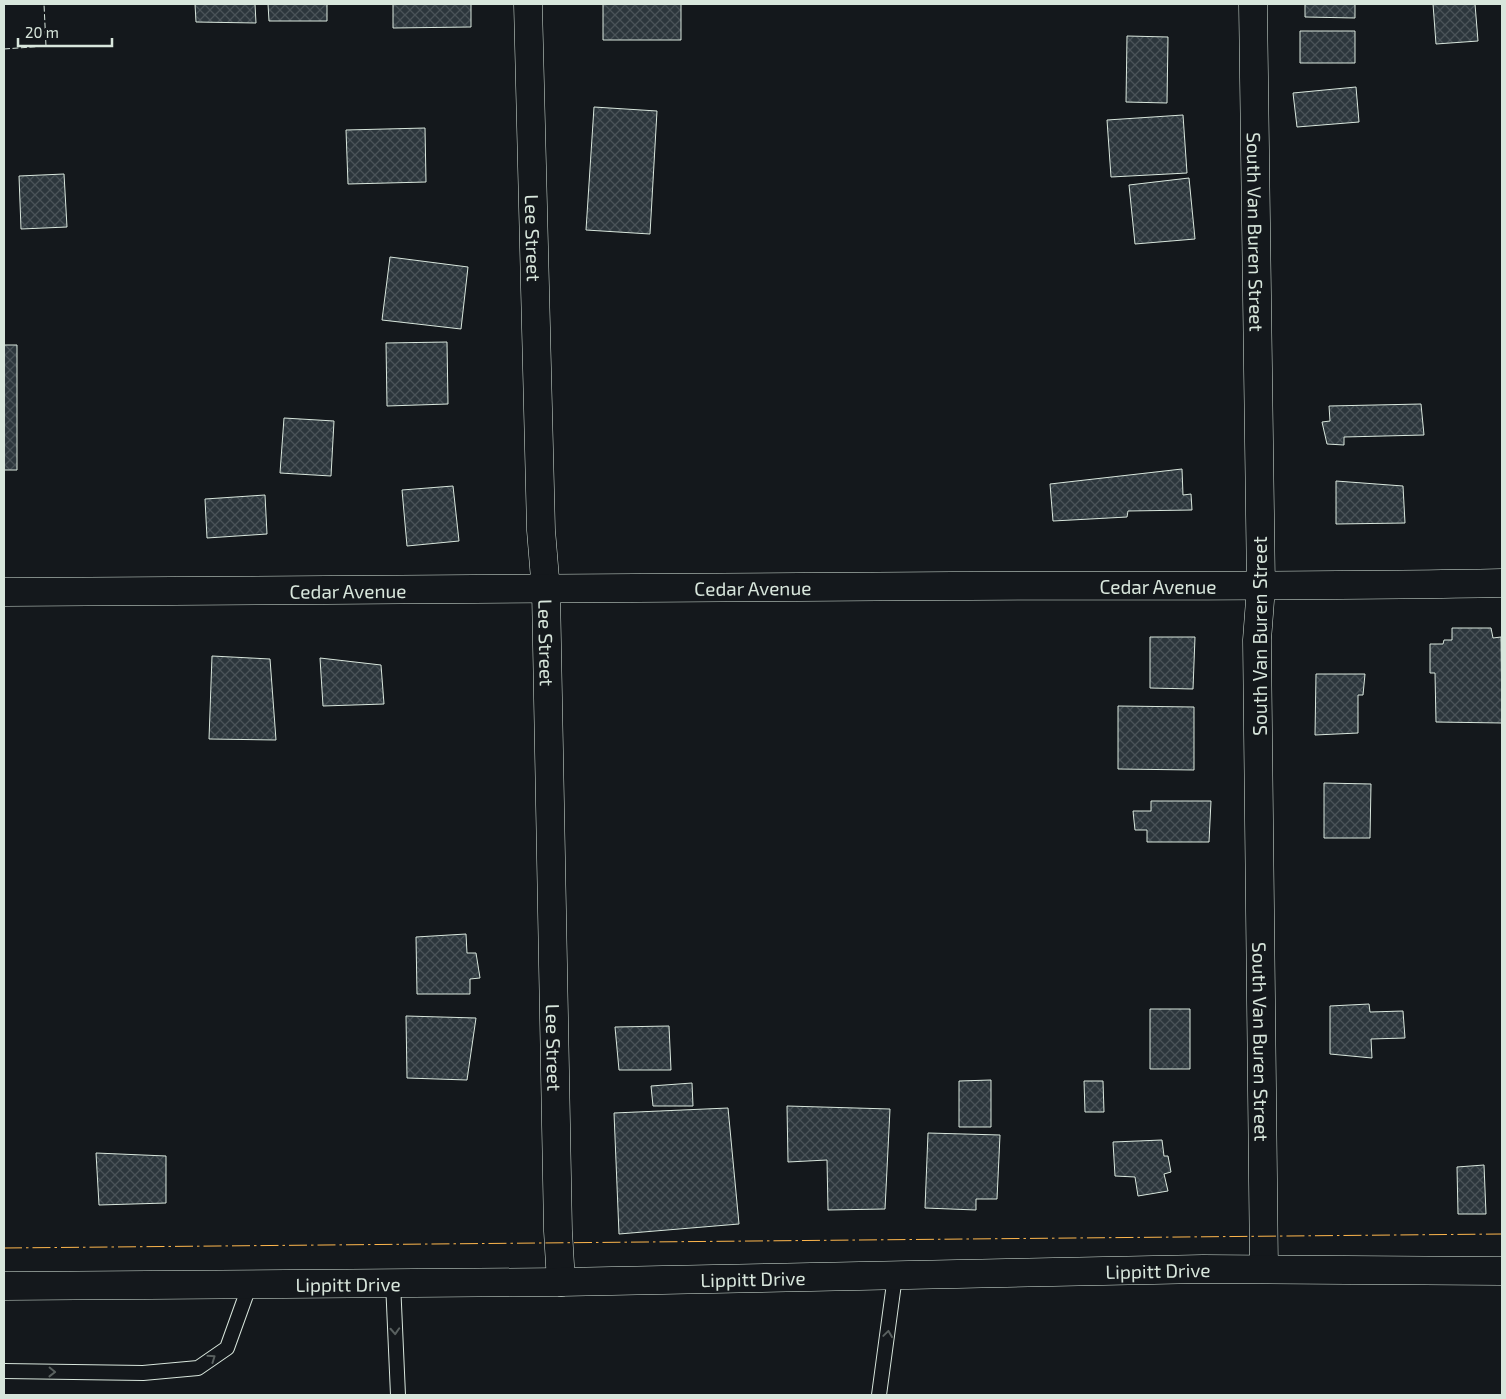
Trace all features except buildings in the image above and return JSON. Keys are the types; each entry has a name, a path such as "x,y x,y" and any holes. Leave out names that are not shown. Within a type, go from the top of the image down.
{"street":[{"name":"Lee Street","path":"528,4 541,530 546,591 558,1231 561,1282"},
{"name":"South Van Buren Street","path":"1253,4 1261,587 1257,640 1264,1269"},
{"name":"Cedar Avenue","path":"4,592 546,591 955,586 1261,587 1502,583"},
{"name":"Lippitt Drive","path":"4,1286 561,1282 1264,1269 1502,1271"}],"lane":[{"path":"880,1389 896,1276"},
{"path":"393,1282 398,1395"},
{"path":"4,1371 143,1373 198,1368 227,1348 250,1284"}],"fence":[{"path":"18,4 38,4"},
{"path":"4,49 46,46 44,4"}],"power":[{"path":"4,1248 1502,1234"}]}
